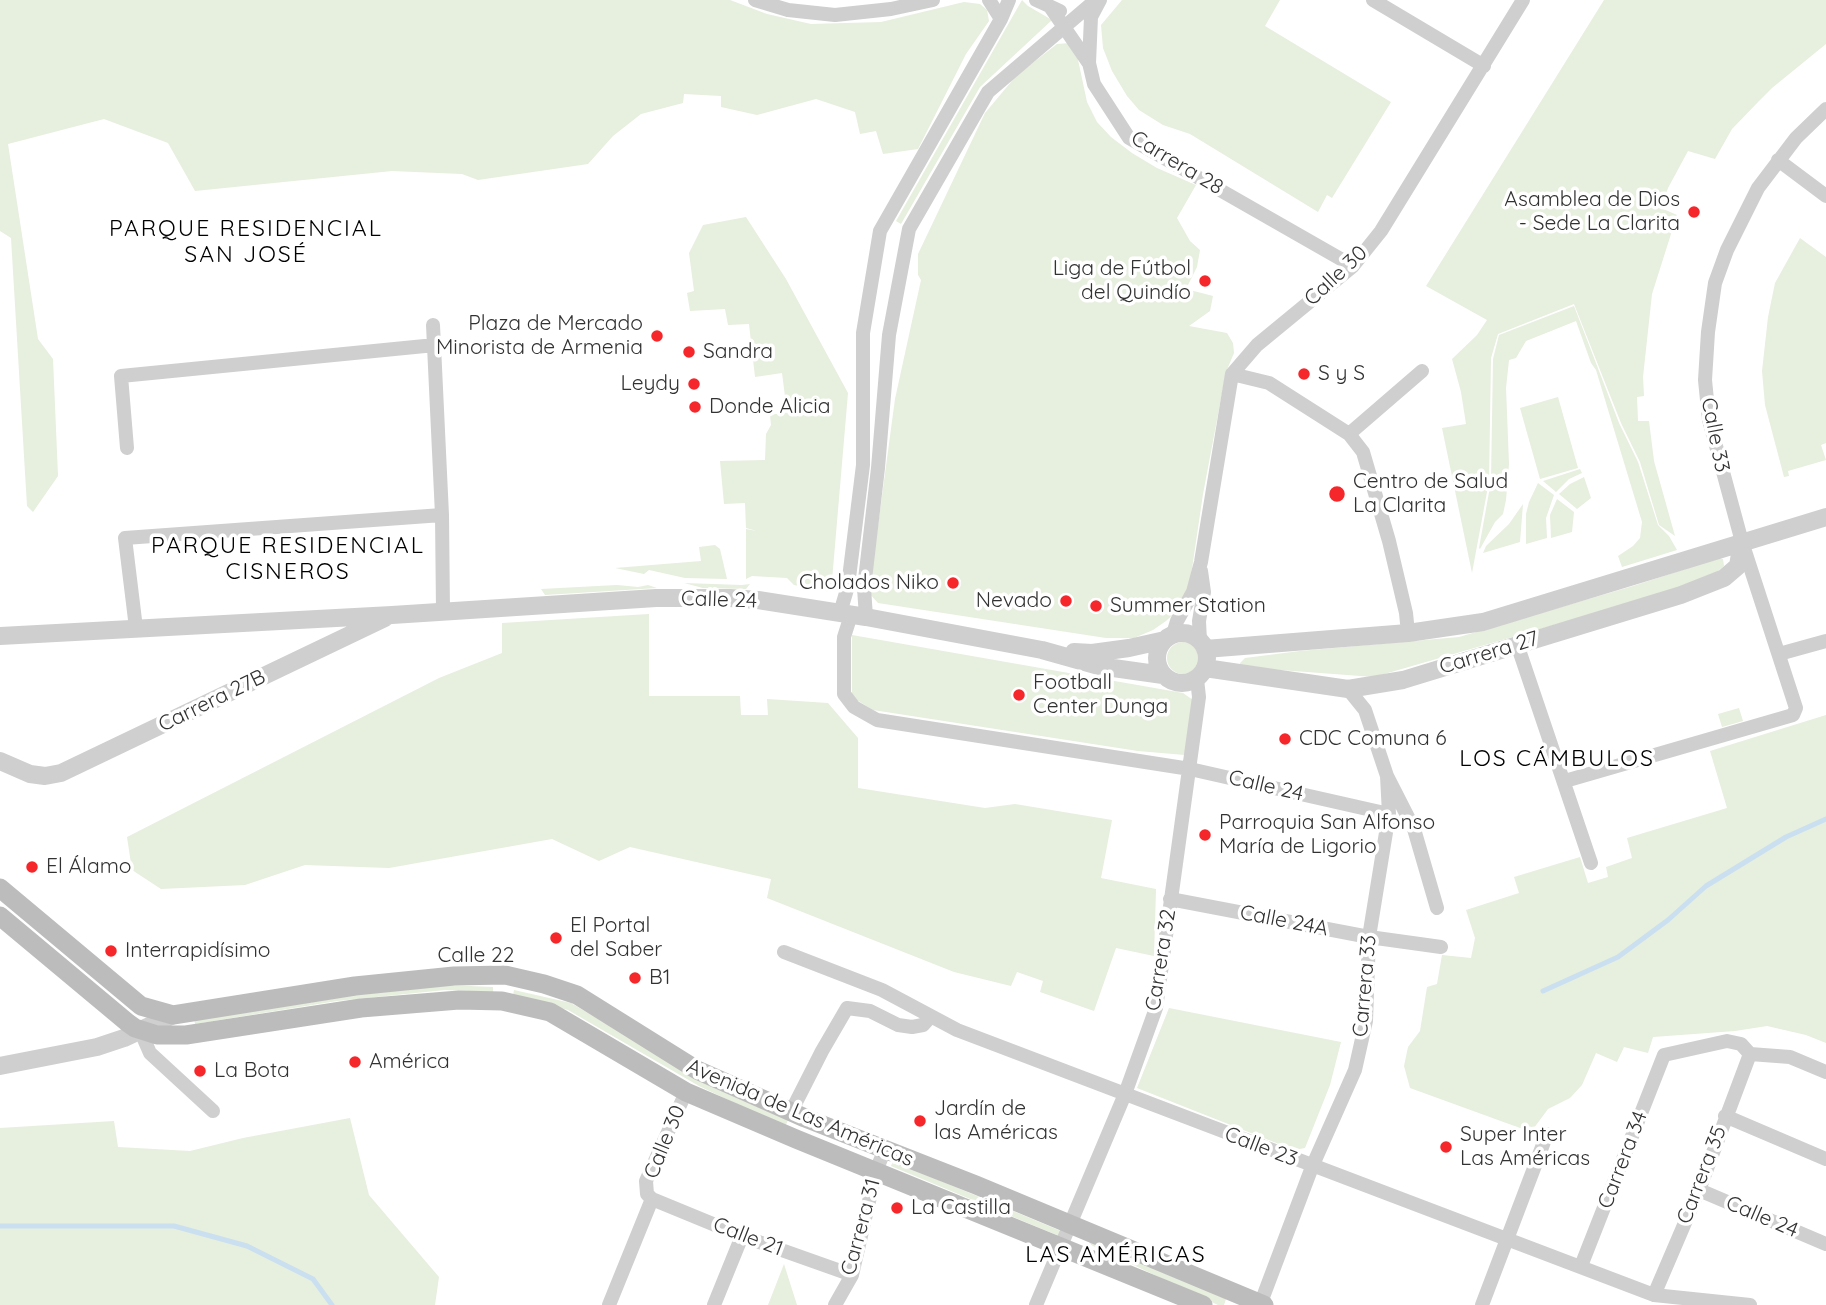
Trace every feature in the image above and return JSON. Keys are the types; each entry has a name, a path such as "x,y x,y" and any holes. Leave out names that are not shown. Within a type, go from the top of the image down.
{"main road":[{"path":"0,888 141,1006 173,1015"},
{"name":"Avenida de Las Américas","path":"0,916 119,1016 140,1030 158,1035 187,1035 361,1008 459,1000 502,1001 550,1012 685,1092 1203,1305"},
{"path":"502,1001 505,975"},
{"name":"Calle 22","path":"173,1015 355,986 454,976 505,975 577,995 697,1070 798,1115"},
{"name":"Avenida de Las Américas","path":"798,1115 1071,1224 1262,1305"}],"street":[{"path":"755,0 788,10 835,15 891,9 933,0"},
{"path":"989,0 1001,19"},
{"path":"852,615 848,586 863,465 863,333 880,231 1001,19 1009,0"},
{"path":"1036,0 1051,8 1070,11 1095,2"},
{"path":"1373,0 1484,66"},
{"name":"Calle 30","path":"1232,374 1257,345 1353,266 1381,231 1523,0"},
{"path":"852,615 864,588 889,335 909,229 988,92 1063,32 1095,2"},
{"name":"Carrera 28","path":"1095,2 1091,18 1089,63 1094,84 1129,138 1353,266"},
{"path":"1051,8 1063,32 1089,63"},
{"path":"1826,109 1778,160 1826,196"},
{"name":"Calle 33","path":"1565,782 1793,715 1796,708 1742,542 1709,420 1705,380 1707,332 1715,283 1727,250 1758,188 1778,160"},
{"path":"433,325 442,515 443,611"},
{"path":"127,448 121,376 435,345"},
{"path":"1349,434 1422,371"},
{"path":"1201,562 1204,592 1199,621 1207,659 1201,673 1181,683 1171,681 1158,667 1157,657 1193,592 1201,562 1232,374 1269,383 1349,434 1363,452 1389,541 1408,633"},
{"path":"136,628 125,538 442,515"},
{"name":"Carrera 27","path":"1203,645 1408,633 1483,622 1826,517"},
{"name":"Carrera 27","path":"1201,673 1348,688 1403,680 1681,595 1724,579 1738,566 1742,542"},
{"name":"Calle 24","path":"392,615 656,598 758,600 1042,650"},
{"path":"0,636 392,615"},
{"name":"Carrera 27B","path":"0,761 30,774 45,776 61,773 392,615"},
{"name":"Calle 24","path":"852,615 844,637 844,694 854,708 877,720 1190,769 1389,814"},
{"path":"1042,650 1092,653 1129,648 1183,633 1193,635 1203,645"},
{"path":"1779,654 1826,641"},
{"path":"1517,644 1591,863"},
{"path":"1042,650 1099,666 1163,675"},
{"name":"Carrera 32","path":"1037,1305 1125,1094 1156,1008 1201,673"},
{"path":"1348,688 1365,710 1387,776 1414,830 1437,908"},
{"name":"Carrera 33","path":"1262,1305 1312,1167 1355,1070 1366,1021 1369,937 1389,814 1387,776"},
{"name":"Calle 24A","path":"1170,900 1369,937 1441,947"},
{"name":"Calle 23","path":"784,952 882,990 957,1030 1654,1296 1696,1303 1750,1305"},
{"path":"796,1139 798,1115 822,1051 847,1008 870,1011 898,1025 912,1027 923,1025 931,1016"},
{"path":"0,1066 97,1047 173,1015"},
{"path":"140,1030 150,1053 213,1111"},
{"name":"Carrera 34","path":"1581,1266 1664,1055 1727,1041 1741,1044 1750,1054"},
{"path":"1750,1054 1790,1056 1826,1072"},
{"name":"Carrera 35","path":"1654,1296 1699,1190 1750,1054"},
{"name":"Calle 30","path":"609,1305 650,1196 646,1181 685,1092"},
{"path":"1725,1116 1826,1159"},
{"path":"1482,1305 1546,1134"},
{"name":"Carrera 31","path":"835,1305 852,1275 876,1171 884,1149"},
{"name":"Calle 24","path":"1699,1190 1826,1244"},
{"name":"Calle 21","path":"650,1196 742,1236 852,1275"},
{"path":"714,1305 742,1236"}],"green space":[{"path":"0,0 730,0 767,14 811,24 881,22 964,2 980,4 987,10 989,21 966,54 918,149 883,154 876,131 860,134 855,112 816,99 757,115 721,107 721,96 684,94 683,103 641,114 613,136 588,164 478,180 462,174 392,171 195,191 168,143 104,119 8,144 38,339 53,359 58,476 33,512 27,506 11,238 0,231"},
{"path":"1022,0 1052,20 980,87 901,224 896,221"},
{"path":"1122,0 1280,0 1265,26 1391,102 1332,198 1327,195 1318,212 1190,134 1163,125 1139,110 1112,71 1103,48 1101,25"},
{"path":"1604,0 1826,0 1826,44 1759,101 1732,129 1715,159 1688,151 1668,188 1661,208 1677,215 1652,294 1643,377 1644,396 1637,397 1638,421 1649,421 1654,461 1675,536 1659,525 1640,462 1621,423 1574,304 1498,334 1491,358 1489,481 1472,573 1442,428 1466,424 1452,359 1477,335 1487,320 1426,286"},
{"path":"1070,43 1077,55 1087,102 1097,122 1132,153 1157,168 1196,185 1177,218 1190,241 1200,250 1197,267 1186,289 1213,296 1210,311 1189,326 1227,333 1233,343 1234,353 1226,372 1203,494 1190,582 1178,610 1153,630 1134,638 1106,638 878,603 869,593 895,399 921,280 918,275 918,254 985,113 1016,76 1057,44"},
{"path":"746,217 786,279 848,393 831,592 794,585 787,578 752,576 746,579 746,529 757,531 746,528 745,503 724,504 720,461 765,460 770,415 787,412 782,373 755,377 749,324 728,325 725,309 690,311 687,293 694,291 689,253 703,225"},
{"path":"1800,238 1826,257 1826,443 1821,445 1826,460 1788,471 1789,476 1784,477 1765,405 1762,371 1775,283"},
{"path":"1574,306 1619,423 1638,462 1658,525 1669,536 1677,550 1622,567 1618,556 1640,538 1642,522 1596,370 1576,321 1526,341 1516,358 1509,360 1506,388 1509,464 1506,500 1503,514 1479,548 1491,481 1493,359 1499,335"},
{"path":"1558,397 1578,468 1540,479 1520,408"},
{"path":"1580,469 1582,473 1569,479 1556,492 1543,481"},
{"path":"1584,477 1591,498 1577,509 1559,494"},
{"path":"1538,483 1554,495 1546,518 1547,538 1526,544 1526,514"},
{"path":"1557,499 1574,512 1572,532 1551,538 1550,515"},
{"path":"1523,504 1520,542 1483,553 1486,546 1509,524"},
{"path":"715,545 720,549 727,579 685,578 649,570 644,574 615,568 701,561 699,547"},
{"path":"1723,559 1724,566 1706,581 1374,677 1240,667 1245,658 1459,637"},
{"path":"684,583 750,584 746,589 703,588"},
{"path":"648,585 657,588 545,595 541,589"},
{"path":"649,614 649,696 740,696 741,715 768,715 767,699 828,703 858,738 858,788 985,808 1015,804 1112,820 1101,878 1156,889 1154,956 1116,948 1094,1011 1040,992 1043,981 1017,972 1011,986 954,972 767,898 771,879 630,847 599,861 552,839 389,868 305,865 245,885 161,889 132,870 127,837 439,678 502,653 502,623"},
{"name":"Football Center Dunga","path":"852,635 1183,693 1193,700 1185,755 1138,751 873,710 852,697"},
{"path":"1183,642 1195,646 1199,658 1195,670 1183,674 1171,670 1167,658 1171,646"},
{"path":"1739,708 1743,721 1722,727 1718,714"},
{"path":"1826,715 1826,1043 1806,1035 1767,1026 1653,1037 1648,1053 1624,1047 1617,1062 1596,1053 1582,1085 1570,1098 1548,1109 1531,1132 1410,1088 1404,1066 1408,1047 1420,1031 1427,987 1437,984 1442,955 1471,958 1475,938 1466,910 1519,893 1514,877 1580,857 1588,883 1608,877 1606,867 1632,858 1627,838 1727,808 1710,751"},
{"path":"445,985 493,987 493,992 445,990 337,1001 195,1024 194,1019 336,995"},
{"path":"514,990 571,1003 698,1077 788,1120 785,1127 699,1086 568,1010 513,995"},
{"path":"1169,1008 1341,1042 1330,1085 1305,1148 1294,1150 1137,1088"},
{"path":"350,1118 369,1195 439,1277 435,1305 0,1305 0,1128 114,1121 118,1147 190,1151"},
{"path":"893,1161 1061,1231 1059,1236 891,1166"},
{"path":"1091,1239 1226,1299 1224,1305 1218,1305 1089,1244"},
{"path":"784,1264 797,1305 768,1305"}],"waterway":[{"path":"1543,991 1618,957 1668,920 1706,886 1786,837 1826,819"},
{"path":"0,1226 174,1226 247,1246 313,1279 332,1305"}],"place":[{"name":"Asamblea de Dios - Sede La Clarita","path":"1694,212"},
{"name":"Liga de Fútbol del Quindío","path":"1205,281"},
{"name":"Plaza de Mercado Minorista de Armenia","path":"657,336"},
{"name":"Sandra","path":"689,352"},
{"name":"S y S","path":"1304,374"},
{"name":"Leydy","path":"694,384"},
{"name":"Donde Alicia","path":"695,407"},
{"name":"Centro de Salud La Clarita","path":"1337,494"},
{"name":"Cholados Niko","path":"953,583"},
{"name":"Nevado","path":"1066,601"},
{"name":"Summer Station","path":"1096,606"},
{"name":"Football Center Dunga","path":"1019,695"},
{"name":"CDC Comuna 6","path":"1285,739"},
{"name":"Parroquia San Alfonso María de Ligorio","path":"1205,835"},
{"name":"El Álamo","path":"32,867"},
{"name":"El Portal del Saber","path":"556,938"},
{"name":"Interrapidísimo","path":"111,951"},
{"name":"B1","path":"635,978"},
{"name":"América","path":"355,1062"},
{"name":"La Bota","path":"200,1071"},
{"name":"Jardín de las Américas","path":"920,1121"},
{"name":"Super Inter Las Américas","path":"1446,1147"},
{"name":"La Castilla","path":"897,1208"}],"district":[{"name":"PARQUE RESIDENCIAL SAN JOSÉ","path":"246,242"},
{"name":"PARQUE RESIDENCIAL CISNEROS","path":"288,559"},
{"name":"LOS CÁMBULOS","path":"1557,759"},
{"name":"LAS AMÉRICAS","path":"1116,1255"}]}
